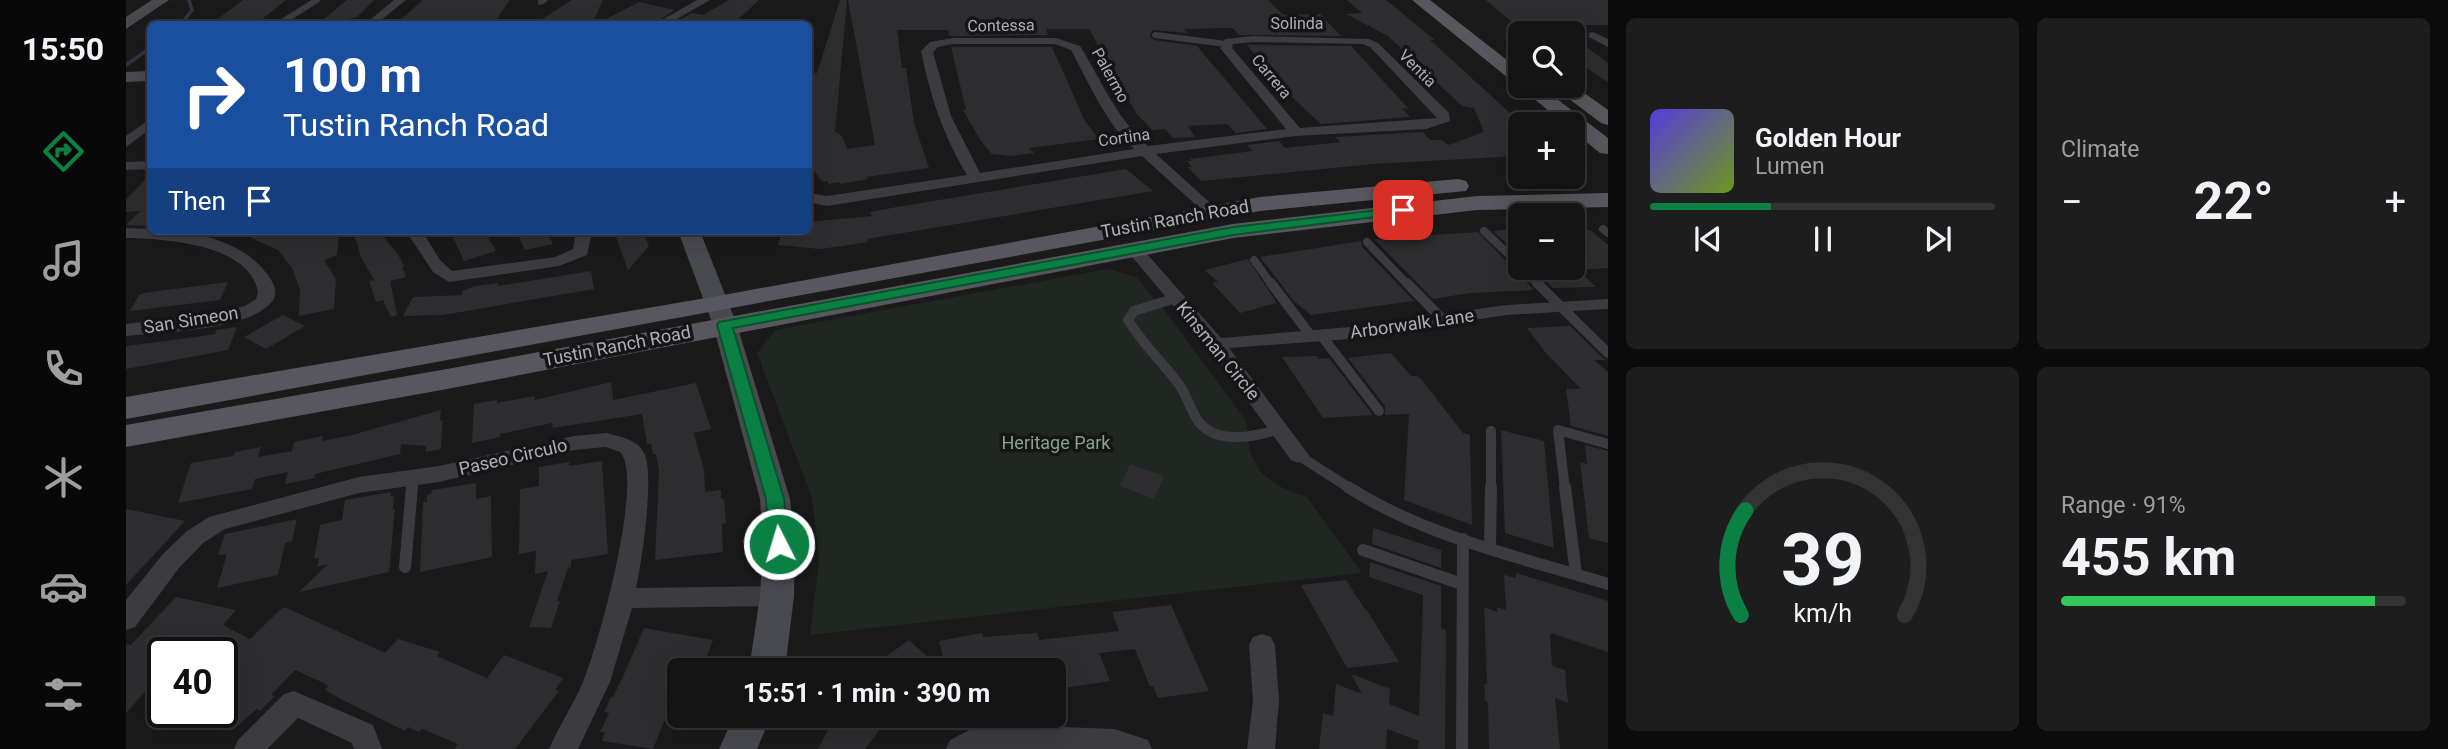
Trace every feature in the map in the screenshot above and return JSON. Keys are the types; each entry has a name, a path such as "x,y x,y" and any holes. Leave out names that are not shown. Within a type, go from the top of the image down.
{"main road":[{"path":"126,24 162,0"},
{"path":"1420,0 1508,70"},
{"path":"1444,0 1500,41"},
{"path":"126,76 147,76"},
{"path":"1543,98 1608,148"},
{"path":"1579,98 1608,119"},
{"name":"Tustin Ranch Road","path":"721,315 1212,212 1315,197 1407,188 1514,182 1608,182"},
{"name":"Tustin Ranch Road","path":"127,416 1233,231 1353,215 1477,203 1608,200"}],"street":[{"path":"126,11 143,0"},
{"path":"374,21 401,0"},
{"path":"666,21 705,0"},
{"path":"1608,35 1593,35 1608,44"},
{"name":"Solinda","path":"1228,43 1253,39 1365,41"},
{"name":"Contessa","path":"975,176 956,146 939,106 927,51 934,44 1043,40 1069,43"},
{"name":"Ventia","path":"1365,41 1374,45 1444,116 1443,121"},
{"name":"Palermo","path":"1069,43 1080,55 1111,113 1125,132 1212,212"},
{"name":"Carrera","path":"1228,43 1226,48 1296,132"},
{"name":"Cortina","path":"812,198 846,198 1145,151 1296,132 1426,125 1443,121"},
{"path":"126,143 147,125"},
{"path":"126,166 147,165"},
{"path":"126,233 147,234"},
{"name":"San Simeon","path":"126,330 221,318 255,308 267,298 268,291 258,272 204,235"},
{"path":"417,235 439,271 449,277 559,261 581,251 582,235"},
{"path":"691,235 721,315 775,499 779,544 777,596 769,658"},
{"name":"Kinsman Circle","path":"1134,249 1216,344 1298,455"},
{"name":"Arborwalk Lane","path":"1216,344 1258,338 1316,336 1442,319 1608,304"},
{"name":"Paseo Circulo","path":"126,619 171,561 195,537 216,523 359,485 439,474 574,443 607,440 627,447 635,455 638,498 633,547 623,598 606,658 588,705 563,749"},
{"path":"623,598 777,596"},
{"path":"1261,749 1266,701 1262,645"},
{"path":"248,749 293,703 363,734 368,749"},
{"path":"738,749 747,728"},
{"path":"960,749 981,737 1114,742 1138,749"}],"lane":[{"path":"284,21 317,0"},
{"path":"1155,35 1228,43"},
{"path":"1484,231 1508,254"},
{"path":"1367,242 1442,319"},
{"path":"1254,260 1379,411"},
{"path":"1536,280 1608,352"},
{"path":"1176,298 1134,311 1128,320 1185,392 1201,425 1223,436 1264,435 1279,429"},
{"path":"1576,574 1559,430 1608,444"},
{"path":"1490,547 1491,431"},
{"path":"1298,455 1370,501 1430,529 1608,584"},
{"path":"405,567 413,477"},
{"path":"1462,749 1463,539"},
{"path":"1363,550 1462,584"}],"green space":[{"name":"Heritage Park","path":"1107,269 1136,277 1169,316 1246,421 1250,453 1262,474 1283,488 1307,497 1362,573 810,635 819,561 812,498 757,353 775,330"}],"building":[{"path":"243,0 286,0 260,21 215,21"},
{"path":"347,0 374,0 357,17 346,21 322,21"},
{"path":"423,0 510,0 495,21 399,21"},
{"path":"572,0 603,0 593,21 539,21"},
{"path":"729,0 759,0 736,21 677,21 692,13 703,15"},
{"path":"840,0 847,0 835,132 842,136 847,149 875,145 848,0 1268,0 1283,15 1320,14 1341,36 1239,35 1233,28 1184,29 1187,33 1152,30 1150,37 1154,40 1197,46 1267,129 1236,133 1227,124 1188,126 1195,137 1173,138 1165,129 1152,130 1136,113 1089,29 1046,29 1048,35 949,36 948,30 897,30 914,123 929,168 866,177 868,179 841,184 822,182 812,168 812,72 817,73"},
{"path":"1347,0 1386,0 1435,40 1430,40 1509,112 1508,155 1373,164 1201,181 1188,167 1192,167 1187,161 1253,151 1247,145 1279,141 1285,148 1341,142 1335,137 1423,132 1430,140 1442,140 1448,145 1484,132 1474,108 1462,106 1388,36 1346,14 1362,13"},
{"path":"1486,0 1608,0 1608,25 1585,25 1585,21 1510,21"},
{"path":"639,2 675,10 658,21 602,21"},
{"path":"1247,45 1351,46 1409,109 1402,108 1410,117 1321,124 1281,87"},
{"path":"1585,46 1608,63 1608,82 1585,67"},
{"path":"951,47 1052,47 1085,121 1099,139 1029,148 1034,153 1010,156 992,154 963,110 966,110"},
{"path":"1126,169 1153,191 867,239 868,242 856,244 820,249 778,245 781,235 812,235 812,222 872,216 870,212"},
{"path":"147,177 147,226 126,225 140,211 126,212 126,200"},
{"path":"1508,229 1508,245 1493,231"},
{"path":"1585,230 1590,230 1608,245 1608,268 1585,270"},
{"path":"1478,232 1508,263 1508,280 1524,280 1534,290 1470,293 1433,299 1374,239"},
{"path":"245,235 339,235 337,255 324,260 336,279 334,309 299,316 300,289 292,268 278,250"},
{"path":"354,235 382,235 397,253 405,267 402,267 406,277 390,281 397,315 391,317 383,300 376,302 369,281 374,280 361,257"},
{"path":"452,235 486,235 496,251 464,261"},
{"path":"518,235 548,235 553,244 525,250"},
{"path":"615,235 645,235 649,246 628,270"},
{"path":"1361,241 1362,247 1414,301 1311,315 1293,300 1260,257"},
{"path":"1248,259 1277,303 1240,313 1212,283 1218,282 1205,270"},
{"path":"591,271 594,289 443,315 403,316 413,297 462,295 462,291 476,286 498,283 498,286"},
{"path":"1585,277 1596,287 1553,288 1544,280 1585,280"},
{"path":"228,282 220,300 130,311 143,293"},
{"path":"283,315 305,326 266,349 244,337"},
{"path":"1570,326 1605,360 1594,360 1608,372 1608,436 1571,426 1566,389 1581,389 1545,352 1527,328"},
{"path":"237,327 228,350 126,369 126,346 215,334 216,330"},
{"path":"1391,353 1411,376 1421,379 1463,433 1470,435 1472,525 1404,500 1409,414 1385,415 1385,406 1348,358"},
{"path":"1317,356 1318,359 1329,358 1373,415 1323,418 1282,357"},
{"path":"611,382 613,400 696,383 711,429 694,433 704,471 705,492 721,490 721,499 724,499 726,523 722,524 723,552 655,560 659,470 656,454 653,454 651,444 647,444 642,414 553,428 552,423 472,443 474,404 534,396 535,400"},
{"path":"441,410 441,449 426,452 426,446 401,444 400,454 315,474 315,478 285,484 288,472 255,479 252,489 178,503 191,463 233,456 235,452 261,447 258,457 292,451 294,442 323,436 322,441 352,435"},
{"path":"1501,430 1544,441 1554,548 1505,533"},
{"path":"1585,445 1608,451 1608,543 1589,538 1580,462 1587,464"},
{"path":"602,461 608,554 571,560 551,628 529,627 548,571 535,574 536,551 519,554 520,489 539,486 539,467 569,462 569,466"},
{"path":"1130,464 1164,476 1154,499 1120,486"},
{"path":"476,483 476,499 491,496 492,557 420,572 423,502 427,502 427,495 431,494 432,490"},
{"path":"391,492 395,509 389,572 299,592 328,564 317,567 319,558 314,559 320,525 342,520 345,500"},
{"path":"126,509 185,521 126,585"},
{"path":"297,519 292,541 285,543 278,575 217,588 227,554 218,555 225,534"},
{"path":"1373,528 1441,550 1441,568 1372,544"},
{"path":"1370,562 1441,586 1441,628 1446,630 1445,749 1418,749 1419,741 1387,729 1386,749 1319,749 1323,713 1333,716 1336,684 1362,694 1351,674 1390,689 1389,704 1419,716 1423,595 1369,577"},
{"path":"1516,573 1608,601 1608,652 1550,633 1552,666 1565,670 1568,703 1555,698 1560,749 1489,749 1488,703 1485,701 1484,683 1487,684 1484,607 1497,612 1497,607 1506,610 1504,575 1516,578"},
{"path":"1346,580 1399,662 1347,668 1301,585"},
{"path":"176,597 236,610 223,625 250,639 282,608 287,608 385,653 398,639 440,652 437,656 487,678 504,655 563,678 555,690 559,691 515,749 454,749 458,744 422,729 419,732 408,727 405,731 339,698 325,690 328,686 324,683 295,670 260,711 257,709 238,725 238,637 147,637 147,689 126,713 126,644 131,645"},
{"path":"1171,605 1209,691 1158,698 1153,686 1150,687 1135,649 1099,653 1110,681 1066,688 1066,658 943,658 939,641 982,633 983,637 1037,633 1039,640 1119,631 1112,612"},
{"path":"644,628 713,640 706,658 667,658 667,722 664,721 653,749 602,741 605,732 600,732 609,713 604,712"},
{"path":"909,640 929,658 884,658"},
{"path":"829,728 881,728 865,749 818,749"}],"waterway":[{"path":"183,21 192,10 189,0"},
{"path":"126,65 147,50"}],"route":[{"path":"779,544 775,499 725,325 1233,231 1403,210"}]}
